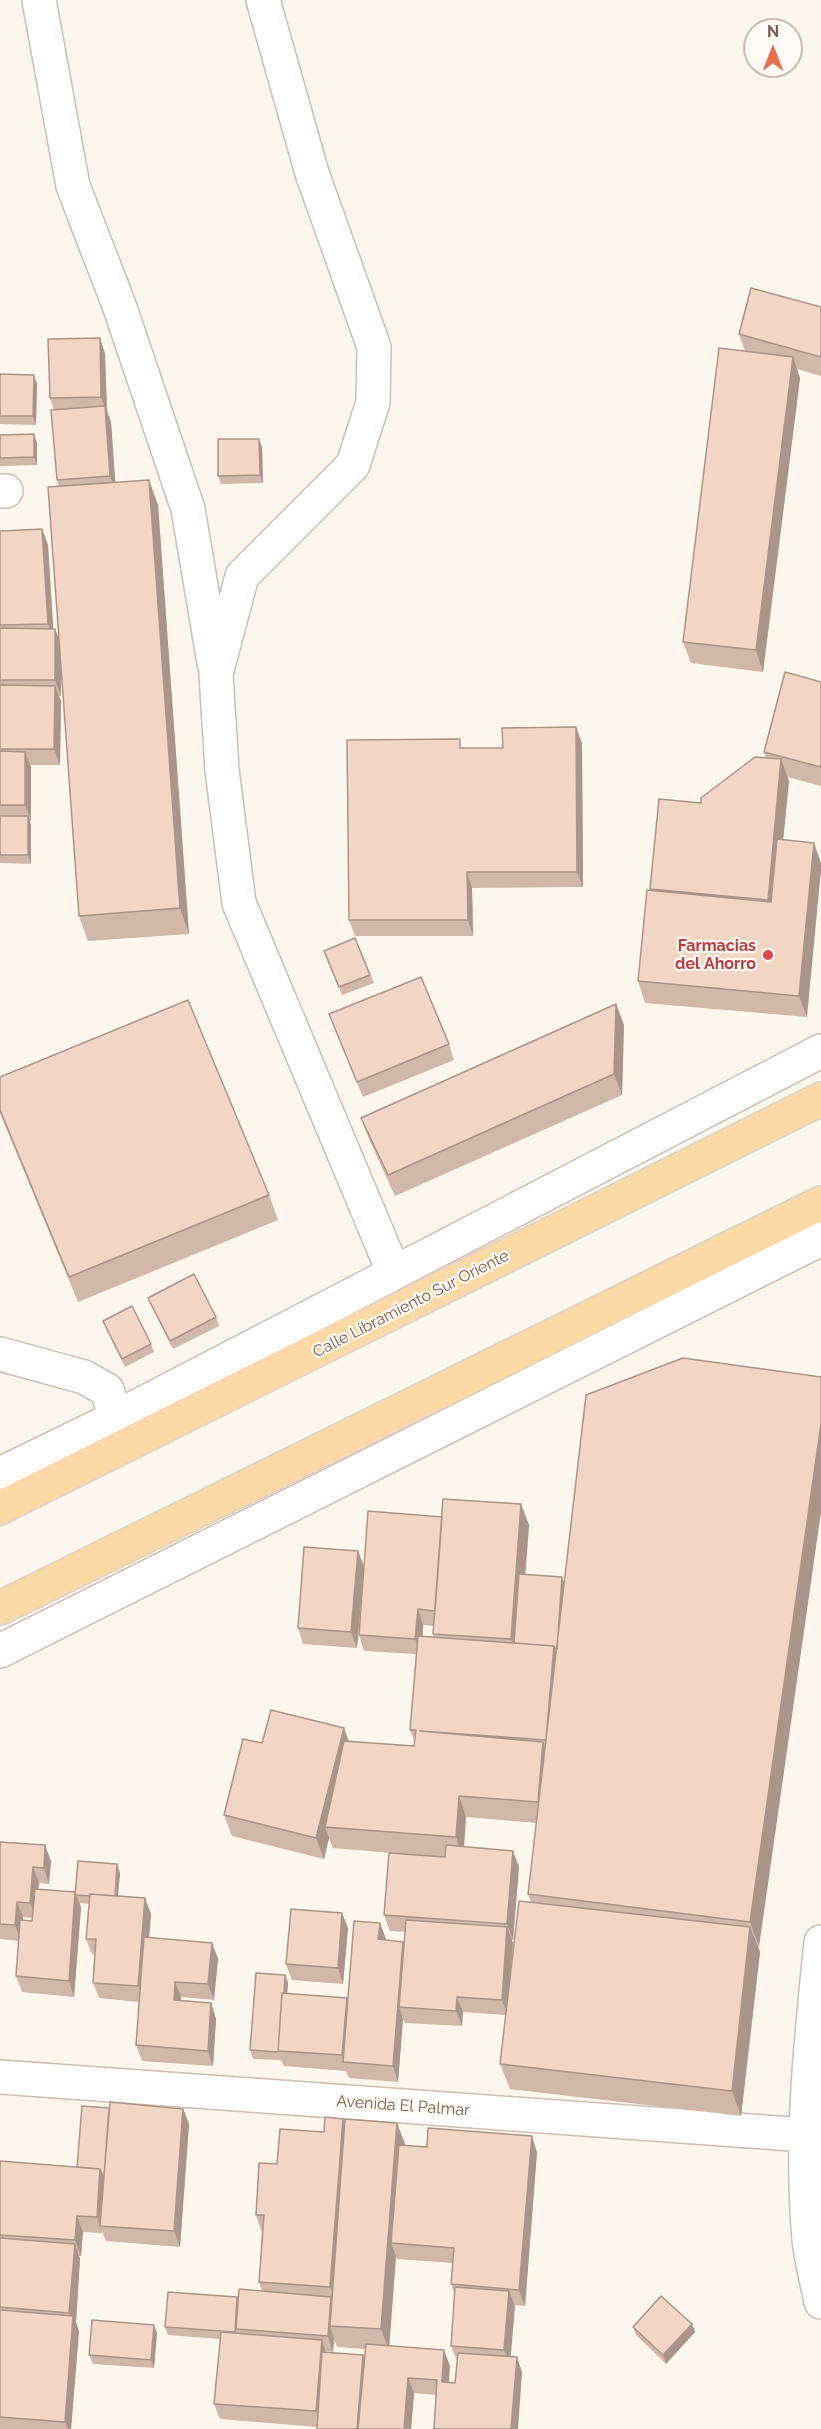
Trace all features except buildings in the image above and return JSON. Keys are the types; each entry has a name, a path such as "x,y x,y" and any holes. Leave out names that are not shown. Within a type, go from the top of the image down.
{"main road":[{"name":"Calle Libramiento Sur Oriente","path":"0,1508 821,1099"},
{"path":"0,1608 821,1203"}],"street":[{"path":"39,0 73,186 119,305 188,509 216,674 222,770 239,903 394,1273"},
{"path":"216,674 242,576 353,465 373,402 374,347 312,173 263,0"},
{"path":"0,1474 111,1420 821,1051"},
{"path":"0,1651 821,1239"},
{"path":"0,1354 84,1377 107,1390 112,1406 111,1420"},
{"path":"821,1942 817,2028 806,2135 809,2240 821,2302"},
{"name":"Avenida El Palmar","path":"0,2077 806,2135"}],"place":[{"name":"Farmacias del Ahorro","path":"768,955"}]}
